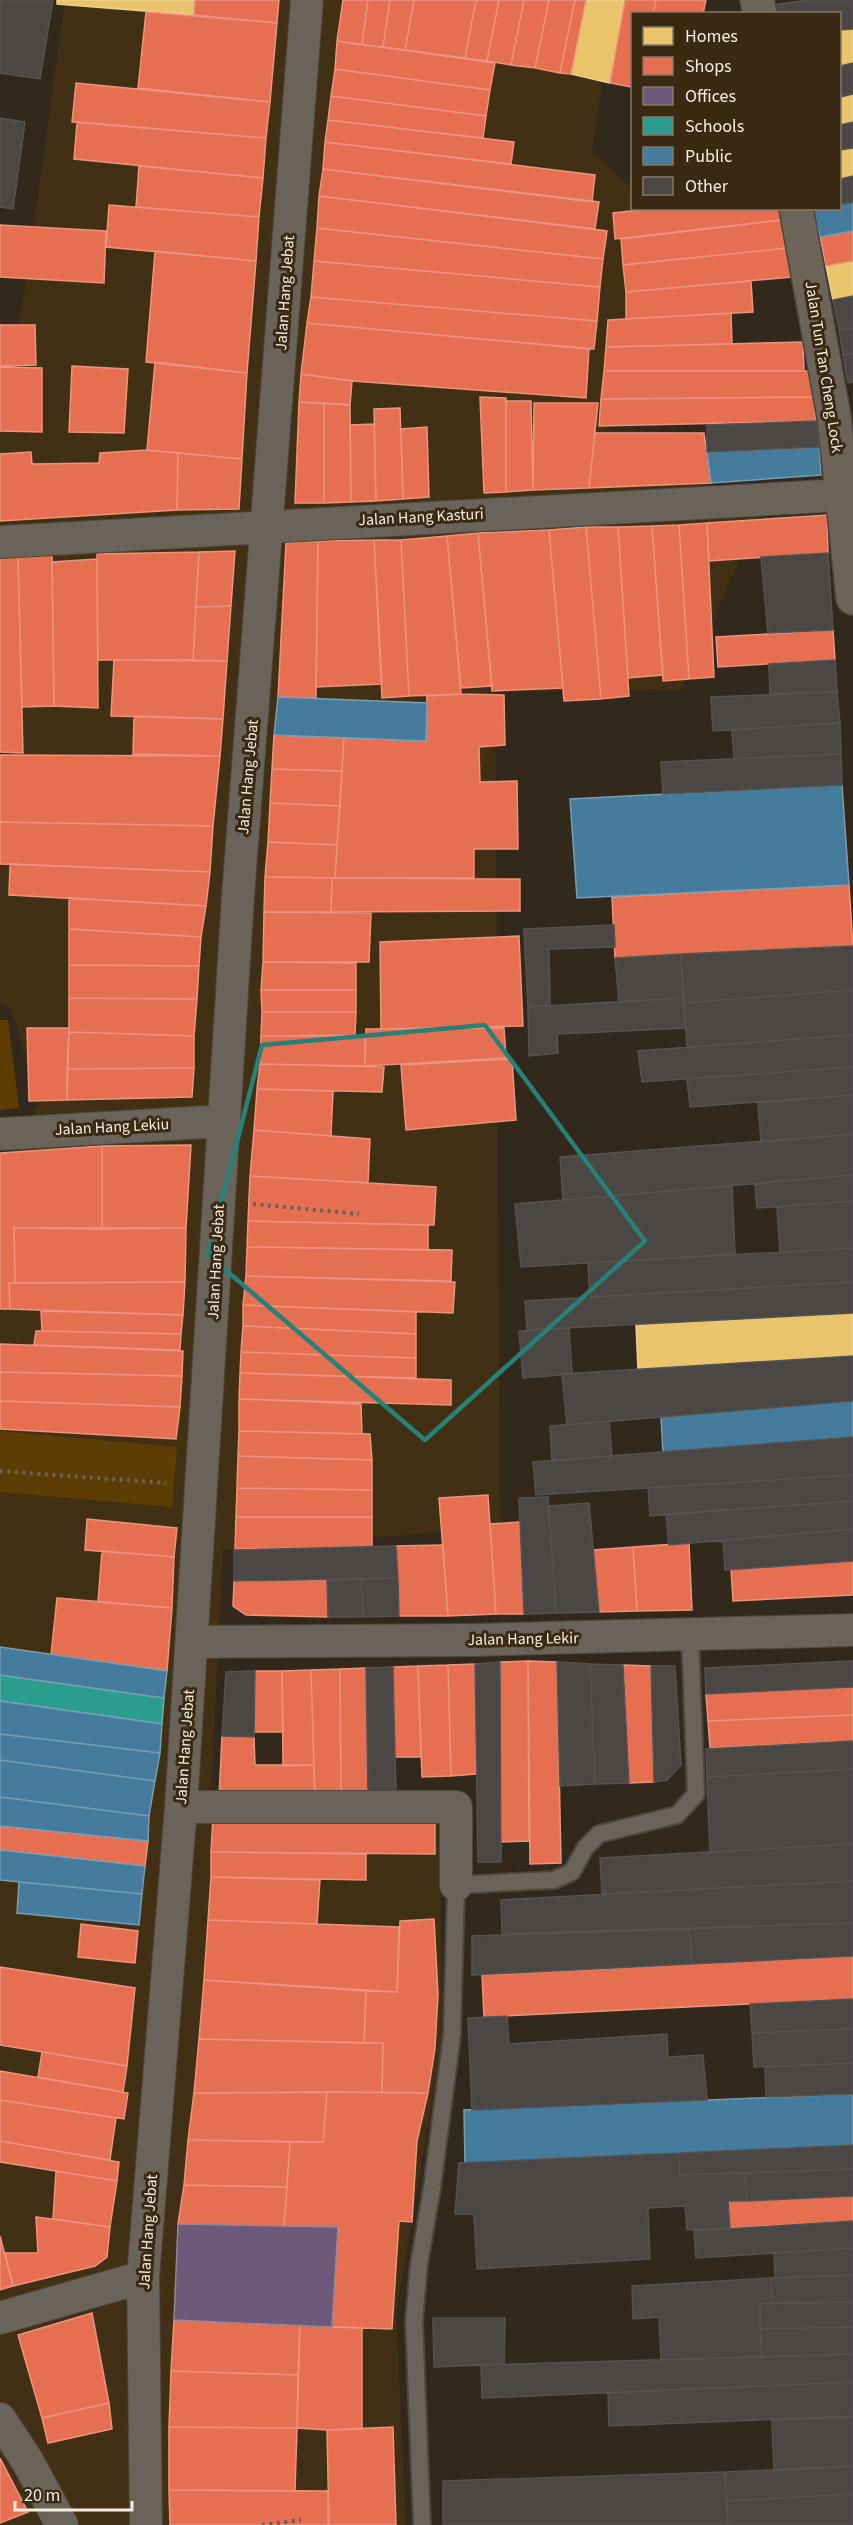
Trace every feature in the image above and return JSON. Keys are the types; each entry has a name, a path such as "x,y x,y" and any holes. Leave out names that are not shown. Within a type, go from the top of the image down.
{"street":[{"name":"Jalan Hang Jebat","path":"146,2525 143,2277 181,1807 238,896 307,0"},
{"name":"Jalan Tun Tan Cheng Lock","path":"796,210 848,494 853,598"},
{"name":"Jalan Hang Kasturi","path":"0,542 268,525 848,494"},
{"name":"Jalan Hang Lekiu","path":"0,1134 224,1121"},
{"name":"Jalan Hang Lekir","path":"192,1642 472,1640 853,1630"},
{"path":"181,1807 456,1807 456,1884"},
{"path":"0,2318 143,2277"},
{"path":"0,2419 28,2462 62,2525"}],"lane":[{"path":"422,2525 414,2320 419,2264 434,2177 452,2035 456,1884 554,1880 572,1872 585,1848 599,1834 677,1815 696,1794 690,1635"}],"path":[{"path":"252,1204 359,1214"},
{"path":"0,1471 202,1485"},
{"path":"262,2525 301,2520"}],"highlighted area":[{"path":"485,1025 645,1241 425,1440 208,1255 262,1045"}],"shaded area":[{"path":"65,0 348,0 606,59 592,152 631,187 631,210 648,210 608,430 699,433 709,492 770,491 682,689 495,692 500,1527 223,1550 210,1812 439,1815 443,2038 396,2313 406,2525 0,2525 0,1177 39,1103 11,1008 0,1004 0,429 25,289"},
{"path":"0,1020 8,1020 19,1108 0,1110"},
{"path":"0,1431 177,1447 172,1507 0,1492"}],"building: Homes":[{"path":"57,0 195,0 194,15 57,4"},
{"path":"586,0 625,0 610,83 571,74"},
{"path":"853,29 853,63 841,66 841,30"},
{"path":"853,94 853,122 841,125 841,97"},
{"path":"853,148 853,176 841,179 841,150"},
{"path":"853,261 853,296 833,300 826,266"},
{"path":"853,1313 853,1356 638,1369 636,1325"}],"building: Shops":[{"path":"195,0 279,0 277,23 194,15"},
{"path":"343,0 368,0 362,45 337,41"},
{"path":"368,0 390,0 383,47 362,45"},
{"path":"390,0 414,0 405,50 383,47"},
{"path":"414,0 476,0 465,58 405,50"},
{"path":"476,0 499,0 487,61 465,58"},
{"path":"499,0 524,0 511,65 487,61"},
{"path":"524,0 549,0 535,68 511,65"},
{"path":"549,0 575,0 560,73 535,68"},
{"path":"575,0 586,0 571,74 560,73"},
{"path":"625,0 656,0 653,12 631,12 631,87 610,83"},
{"path":"656,0 706,0 703,12 653,12"},
{"path":"146,12 277,23 270,102 138,88"},
{"path":"337,41 495,63 490,90 335,69"},
{"path":"335,69 490,90 486,116 331,96"},
{"path":"76,83 270,102 266,138 72,122"},
{"path":"331,96 486,116 483,138 328,120"},
{"path":"328,120 514,142 511,164 325,142"},
{"path":"77,122 266,138 263,178 74,159"},
{"path":"325,142 595,175 592,202 323,169"},
{"path":"139,166 263,178 259,217 136,207"},
{"path":"323,169 599,202 595,229 319,196"},
{"path":"319,196 607,231 603,259 317,228"},
{"path":"109,205 259,217 256,261 106,247"},
{"path":"641,210 780,210 782,220 615,239 613,213"},
{"path":"782,220 787,248 623,265 621,239"},
{"path":"0,225 106,231 104,283 0,277"},
{"path":"317,228 603,259 600,287 314,261"},
{"path":"853,231 853,261 826,266 820,237"},
{"path":"787,248 792,277 626,292 623,265"},
{"path":"155,251 256,261 247,373 146,362"},
{"path":"314,261 600,287 597,321 311,297"},
{"path":"751,281 753,312 626,319 626,292"},
{"path":"311,297 597,321 594,349 307,323"},
{"path":"731,313 732,344 606,347 608,320"},
{"path":"307,323 589,349 586,398 352,381 301,374"},
{"path":"0,325 35,325 36,365 0,366"},
{"path":"803,342 804,371 604,371 606,347"},
{"path":"155,362 247,373 242,459 147,450"},
{"path":"72,366 128,369 124,433 69,432"},
{"path":"0,367 42,368 42,432 0,431"},
{"path":"604,371 811,371 813,397 601,399"},
{"path":"301,374 352,381 350,405 299,402"},
{"path":"480,397 506,398 506,492 484,493"},
{"path":"813,397 816,421 599,426 601,399"},
{"path":"506,401 531,401 533,490 506,492"},
{"path":"299,402 324,403 324,503 295,503"},
{"path":"324,403 350,405 351,502 324,503"},
{"path":"534,403 598,403 589,488 533,490"},
{"path":"400,408 403,499 376,501 374,409"},
{"path":"374,424 376,501 351,502 350,425"},
{"path":"427,427 429,497 403,499 401,429"},
{"path":"595,433 704,433 711,483 589,488"},
{"path":"147,450 178,453 177,510 0,521 0,454 31,452 32,464 99,463 100,453"},
{"path":"178,453 242,459 239,509 177,510"},
{"path":"827,515 828,553 709,561 707,523"},
{"path":"707,523 714,677 689,679 679,525"},
{"path":"679,525 689,679 663,681 652,526"},
{"path":"652,526 663,675 628,678 618,527"},
{"path":"586,527 601,699 564,701 549,530"},
{"path":"586,527 618,527 629,696 601,699"},
{"path":"549,530 563,688 492,691 478,533"},
{"path":"478,533 492,686 461,688 447,536"},
{"path":"447,536 461,694 409,696 401,540"},
{"path":"374,540 401,540 409,696 382,698"},
{"path":"374,540 382,684 316,687 318,541"},
{"path":"318,541 316,698 278,697 286,543"},
{"path":"235,551 231,606 196,607 199,552"},
{"path":"199,552 193,660 98,660 97,554"},
{"path":"52,555 54,706 22,707 18,556"},
{"path":"18,556 23,753 0,752 0,557"},
{"path":"97,559 98,708 54,706 52,562"},
{"path":"231,606 227,661 193,660 196,607"},
{"path":"833,630 835,660 718,667 716,637"},
{"path":"114,660 227,661 223,719 111,716"},
{"path":"504,695 505,745 479,747 480,782 517,781 518,849 474,849 474,878 335,878 344,738 426,741 427,696"},
{"path":"134,716 223,719 220,756 133,754"},
{"path":"274,735 344,738 342,771 272,769"},
{"path":"0,755 220,756 213,826 0,822"},
{"path":"272,769 342,771 340,806 270,803"},
{"path":"270,803 340,806 337,845 268,842"},
{"path":"0,822 213,826 210,872 0,864"},
{"path":"268,842 337,845 335,878 265,877"},
{"path":"10,864 210,872 206,906 9,895"},
{"path":"265,877 332,878 331,912 264,912"},
{"path":"332,878 520,879 520,911 331,912"},
{"path":"849,885 853,946 615,958 612,897"},
{"path":"69,898 206,906 201,937 69,929"},
{"path":"264,912 371,913 369,962 263,962"},
{"path":"69,929 201,937 199,966 69,965"},
{"path":"519,936 523,1026 381,1029 380,942"},
{"path":"263,962 356,963 356,990 261,990"},
{"path":"69,965 199,966 197,999 69,998"},
{"path":"261,990 356,990 356,1012 262,1012"},
{"path":"69,998 197,999 194,1036 69,1032"},
{"path":"262,1012 356,1012 355,1035 261,1036"},
{"path":"27,1028 69,1028 67,1100 29,1101"},
{"path":"504,1028 506,1058 365,1066 366,1029"},
{"path":"69,1032 194,1036 194,1068 67,1069"},
{"path":"261,1036 365,1036 365,1066 260,1064"},
{"path":"512,1059 516,1120 406,1130 401,1065"},
{"path":"260,1064 384,1067 382,1092 257,1089"},
{"path":"194,1068 192,1097 67,1100 67,1069"},
{"path":"257,1089 333,1091 331,1136 254,1130"},
{"path":"254,1130 370,1139 368,1183 250,1176"},
{"path":"191,1145 186,1228 102,1229 102,1146"},
{"path":"102,1146 102,1229 14,1228 15,1283 9,1283 10,1309 0,1309 0,1153"},
{"path":"250,1176 436,1187 434,1225 248,1221"},
{"path":"248,1221 428,1225 428,1250 247,1247"},
{"path":"14,1228 186,1228 185,1282 15,1283"},
{"path":"247,1247 452,1250 451,1281 246,1276"},
{"path":"246,1276 455,1282 453,1313 243,1305"},
{"path":"185,1282 183,1315 10,1309 9,1283"},
{"path":"243,1305 416,1312 416,1334 243,1326"},
{"path":"41,1311 183,1315 181,1334 42,1331"},
{"path":"243,1326 416,1334 416,1358 241,1352"},
{"path":"36,1331 181,1334 180,1350 34,1345"},
{"path":"0,1344 183,1351 182,1376 0,1372"},
{"path":"241,1352 416,1358 416,1378 240,1373"},
{"path":"0,1372 182,1376 180,1407 0,1401"},
{"path":"240,1373 451,1380 451,1405 239,1399"},
{"path":"239,1399 361,1404 362,1434 239,1431"},
{"path":"0,1401 180,1407 176,1439 0,1429"},
{"path":"239,1431 370,1434 372,1460 238,1456"},
{"path":"238,1456 372,1460 372,1490 237,1488"},
{"path":"237,1488 372,1490 372,1517 236,1517"},
{"path":"488,1495 496,1614 448,1616 439,1498"},
{"path":"236,1517 372,1517 372,1547 235,1549"},
{"path":"87,1519 177,1528 174,1557 85,1550"},
{"path":"520,1522 524,1614 496,1614 490,1524"},
{"path":"689,1543 692,1610 637,1611 633,1547"},
{"path":"443,1545 448,1616 399,1616 396,1546"},
{"path":"633,1547 637,1611 599,1612 593,1550"},
{"path":"102,1551 174,1557 172,1608 98,1602"},
{"path":"853,1561 853,1595 733,1601 731,1569"},
{"path":"327,1580 328,1617 246,1615 233,1606 234,1581"},
{"path":"57,1598 172,1608 167,1671 51,1655"},
{"path":"528,1661 529,1841 501,1842 500,1662"},
{"path":"528,1661 557,1662 561,1863 530,1864"},
{"path":"475,1664 476,1774 451,1776 448,1665"},
{"path":"448,1665 451,1776 422,1777 418,1666"},
{"path":"623,1665 651,1666 654,1782 629,1783"},
{"path":"418,1666 421,1757 395,1757 393,1667"},
{"path":"366,1668 368,1798 341,1799 340,1669"},
{"path":"340,1669 341,1799 315,1800 311,1670"},
{"path":"311,1670 314,1765 283,1766 282,1671"},
{"path":"255,1671 282,1671 283,1732 254,1732"},
{"path":"853,1687 853,1715 708,1721 706,1694"},
{"path":"853,1715 853,1741 710,1748 708,1721"},
{"path":"222,1736 254,1737 255,1765 314,1765 315,1800 219,1797"},
{"path":"213,1817 435,1819 435,1854 211,1852"},
{"path":"0,1826 148,1841 145,1866 0,1850"},
{"path":"211,1852 366,1854 366,1880 211,1877"},
{"path":"211,1877 320,1880 317,1924 208,1920"},
{"path":"434,1919 438,1994 435,2048 428,2093 382,2092 383,2043 364,2043 366,1991 397,1992 400,1921"},
{"path":"208,1920 399,1927 397,1992 204,1980"},
{"path":"81,1924 138,1931 135,1963 78,1957"},
{"path":"853,1956 853,1999 484,2017 482,1975"},
{"path":"0,1967 135,1988 127,2066 0,2045"},
{"path":"204,1980 366,1991 364,2043 199,2039"},
{"path":"199,2039 383,2043 382,2092 194,2093"},
{"path":"42,2052 127,2066 123,2092 38,2077"},
{"path":"0,2071 128,2093 124,2119 0,2100"},
{"path":"327,2092 323,2142 188,2140 194,2093"},
{"path":"327,2092 428,2093 417,2141 412,2222 399,2221 392,2329 332,2327 338,2227 284,2227 290,2142 323,2142"},
{"path":"0,2100 116,2118 110,2160 0,2141"},
{"path":"188,2140 290,2142 287,2187 184,2185"},
{"path":"0,2141 119,2162 117,2181 0,2162"},
{"path":"56,2171 117,2181 110,2227 53,2219"},
{"path":"184,2185 287,2187 284,2227 178,2224"},
{"path":"853,2196 853,2221 730,2228 728,2201"},
{"path":"36,2217 110,2227 107,2257 95,2266 13,2286 5,2253 38,2253"},
{"path":"0,2236 13,2286 0,2290"},
{"path":"92,2313 109,2403 42,2418 18,2335"},
{"path":"174,2320 300,2325 298,2375 171,2371"},
{"path":"300,2325 362,2328 362,2429 297,2428"},
{"path":"171,2371 298,2375 297,2428 169,2427"},
{"path":"109,2403 112,2429 48,2443 42,2418"},
{"path":"169,2427 297,2428 295,2491 169,2490"},
{"path":"393,2427 396,2525 329,2525 327,2430"},
{"path":"0,2458 28,2512 0,2523"},
{"path":"169,2490 328,2491 328,2525 170,2525"}],"building: Offices":[{"path":"178,2224 338,2227 332,2327 174,2320"}],"building: Schools":[{"path":"0,1675 164,1698 162,1724 0,1701"}],"building: Public":[{"path":"853,202 853,231 820,237 813,210 841,210 841,205"},
{"path":"819,447 821,475 711,483 707,452"},
{"path":"278,697 427,703 426,741 274,735"},
{"path":"842,785 849,885 577,898 570,799"},
{"path":"853,1401 853,1437 663,1453 661,1417"},
{"path":"0,1647 167,1671 164,1698 0,1675"},
{"path":"0,1701 162,1724 160,1753 0,1734"},
{"path":"0,1734 160,1753 155,1781 0,1760"},
{"path":"0,1760 155,1781 149,1816 0,1797"},
{"path":"0,1797 149,1816 148,1841 0,1826"},
{"path":"0,1850 145,1866 142,1894 0,1880"},
{"path":"19,1882 142,1894 139,1925 17,1913"},
{"path":"853,2094 853,2145 465,2164 464,2110"}],"building: Other":[{"path":"0,0 53,0 40,79 0,73"},
{"path":"807,0 853,0 853,29 841,30 841,12 775,12 774,5"},
{"path":"853,63 853,94 841,97 841,66"},
{"path":"0,118 25,122 13,209 0,207"},
{"path":"853,122 853,148 841,150 841,125"},
{"path":"853,176 853,202 841,205 841,179"},
{"path":"853,296 853,328 839,330 833,300"},
{"path":"853,328 853,353 843,355 839,330"},
{"path":"853,353 853,382 848,383 843,355"},
{"path":"816,421 819,447 707,452 707,425"},
{"path":"828,553 833,630 768,633 761,557"},
{"path":"835,660 837,692 770,694 769,664"},
{"path":"837,692 840,723 713,731 711,697"},
{"path":"840,723 841,754 734,759 732,730"},
{"path":"841,754 842,785 663,794 661,762"},
{"path":"614,925 615,947 549,949 550,1005 528,1007 524,929"},
{"path":"853,946 853,990 684,1003 681,954"},
{"path":"681,954 683,998 619,1002 615,958"},
{"path":"853,990 853,1035 687,1047 684,1003"},
{"path":"683,998 686,1028 557,1034 558,1053 529,1056 528,1007"},
{"path":"853,1035 853,1067 642,1082 638,1051"},
{"path":"853,1067 853,1095 690,1107 687,1079"},
{"path":"853,1095 853,1134 761,1142 758,1103"},
{"path":"853,1134 853,1175 563,1200 560,1157"},
{"path":"853,1175 853,1201 757,1208 755,1184"},
{"path":"732,1186 735,1254 521,1267 515,1204"},
{"path":"853,1201 853,1248 780,1252 777,1207"},
{"path":"853,1248 853,1282 590,1297 588,1263"},
{"path":"853,1282 853,1313 527,1330 525,1301"},
{"path":"569,1328 572,1374 523,1378 519,1331"},
{"path":"853,1356 853,1401 567,1425 562,1374"},
{"path":"609,1421 612,1456 552,1461 550,1426"},
{"path":"853,1437 853,1475 536,1495 533,1462"},
{"path":"853,1475 853,1501 650,1516 648,1488"},
{"path":"548,1497 556,1613 524,1614 519,1498"},
{"path":"853,1501 853,1529 669,1545 666,1514"},
{"path":"589,1503 599,1612 556,1613 549,1506"},
{"path":"853,1529 853,1561 725,1570 723,1540"},
{"path":"396,1546 398,1578 234,1581 234,1550"},
{"path":"398,1578 399,1616 363,1617 361,1579"},
{"path":"361,1579 363,1617 328,1617 327,1580"},
{"path":"853,1661 853,1687 706,1694 705,1668"},
{"path":"500,1662 501,1862 478,1862 475,1664"},
{"path":"557,1662 590,1664 595,1784 560,1786"},
{"path":"590,1664 623,1665 629,1783 595,1784"},
{"path":"651,1666 675,1666 681,1765 667,1780 654,1782"},
{"path":"393,1667 396,1797 368,1798 366,1668"},
{"path":"255,1671 254,1737 222,1736 226,1672"},
{"path":"853,1741 853,1769 707,1777 706,1749"},
{"path":"853,1769 853,1844 710,1852 707,1777"},
{"path":"853,1844 853,1881 602,1894 600,1858"},
{"path":"853,1881 853,1923 502,1934 501,1900"},
{"path":"853,1923 853,1956 692,1964 689,1929"},
{"path":"689,1929 692,1964 472,1975 472,1936"},
{"path":"853,1999 853,2029 752,2033 750,2004"},
{"path":"507,2016 509,2044 667,2034 668,2057 703,2055 707,2100 472,2110 468,2018"},
{"path":"853,2029 853,2063 754,2067 752,2033"},
{"path":"853,2063 853,2094 766,2097 765,2067"},
{"path":"853,2145 853,2169 679,2175 679,2153"},
{"path":"679,2153 679,2175 745,2173 746,2201 728,2201 730,2228 687,2230 685,2206 648,2208 650,2259 477,2269 474,2214 455,2214 459,2163"},
{"path":"853,2169 853,2196 746,2201 745,2173"},
{"path":"853,2221 853,2248 696,2258 694,2231"},
{"path":"853,2248 853,2275 775,2278 774,2253"},
{"path":"853,2275 853,2302 772,2303 771,2278"},
{"path":"771,2278 772,2303 760,2304 762,2357 661,2360 659,2317 633,2319 632,2286"},
{"path":"853,2302 853,2327 760,2329 760,2304"},
{"path":"433,2318 505,2318 504,2364 434,2367"},
{"path":"853,2327 853,2354 762,2357 760,2329"},
{"path":"853,2354 853,2382 482,2398 481,2365"},
{"path":"853,2382 853,2416 609,2426 608,2393"},
{"path":"853,2417 853,2466 774,2471 772,2420"},
{"path":"853,2466 853,2494 727,2501 725,2472"},
{"path":"725,2472 728,2525 443,2525 443,2481"},
{"path":"853,2494 853,2525 728,2525 727,2501"}]}
